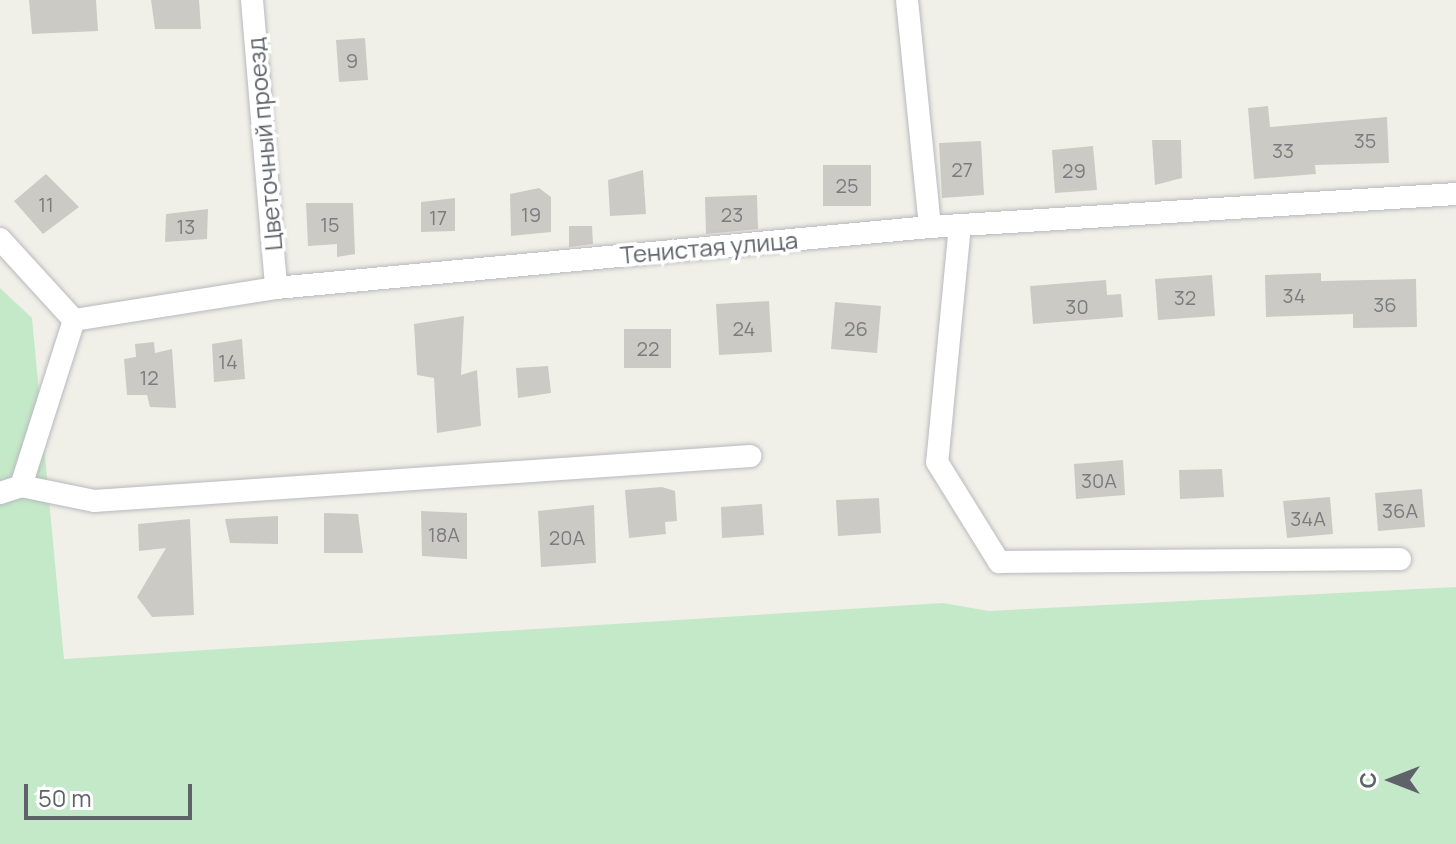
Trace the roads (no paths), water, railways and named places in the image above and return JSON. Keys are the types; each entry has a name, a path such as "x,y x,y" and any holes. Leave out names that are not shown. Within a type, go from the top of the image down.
{"street":[{"name":"Цветочный проезд","path":"252,0 276,288"},
{"path":"907,0 930,227"},
{"name":"Тенистая улица","path":"74,320 276,288 930,227 1456,194"},
{"path":"960,225 937,462 999,562 1400,559"},
{"path":"0,239 74,320 10,490 94,501 750,456"}]}
